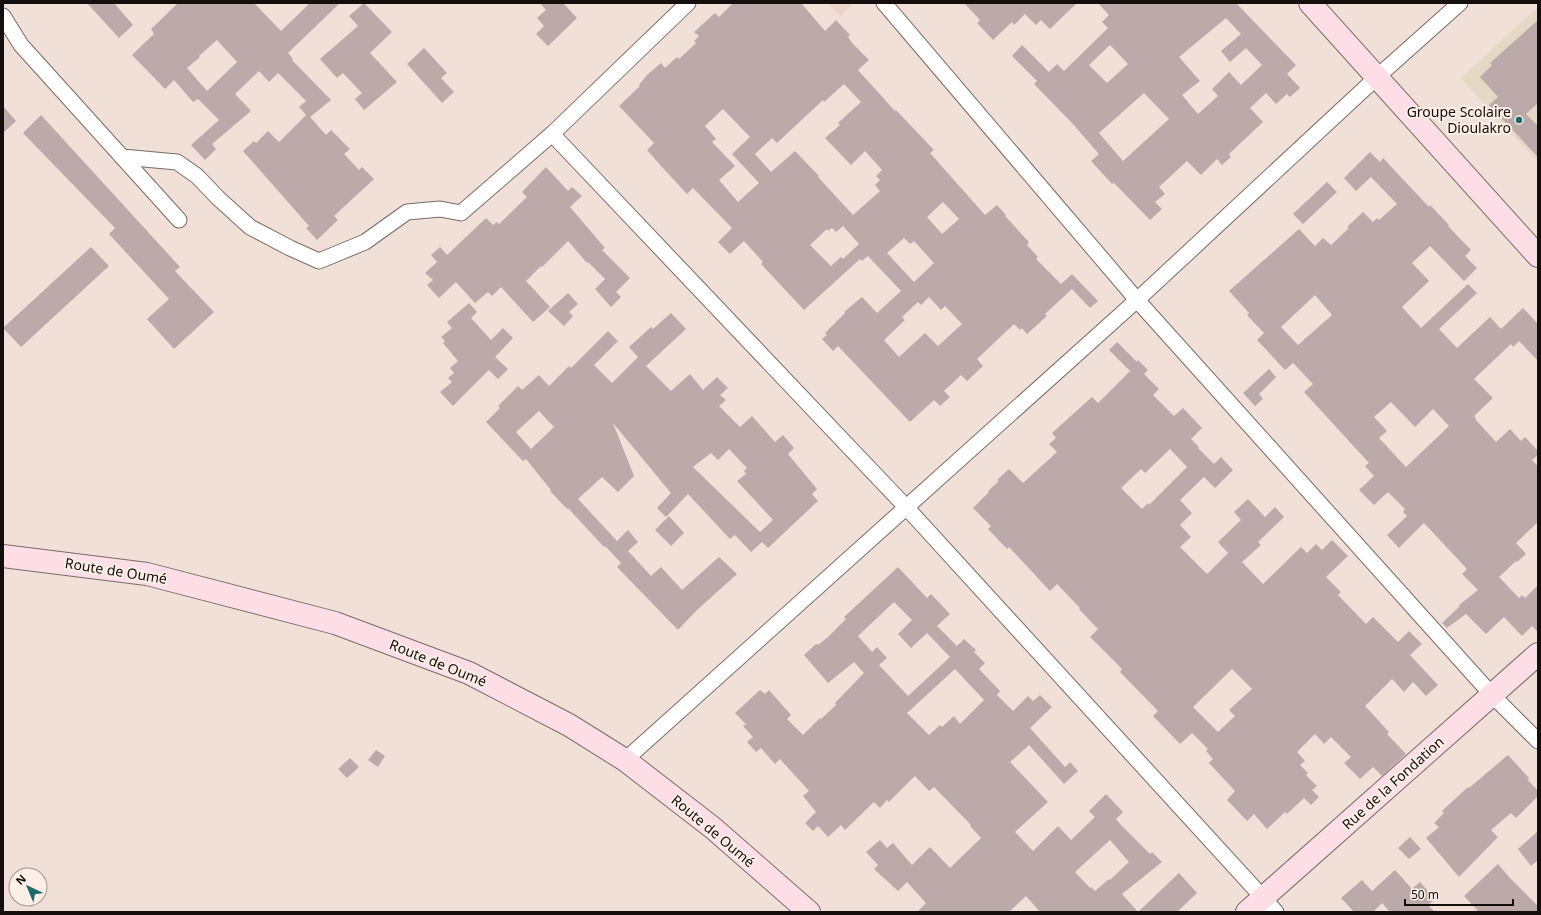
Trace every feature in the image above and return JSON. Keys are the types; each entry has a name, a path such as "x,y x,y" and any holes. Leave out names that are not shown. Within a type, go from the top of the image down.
{"main road":[{"path":"1310,3 1538,256"},
{"name":"Route de Oumé","path":"3,556 147,574 335,622 469,673 569,724 625,760 713,828 809,912"},
{"name":"Rue de la Fondation","path":"1247,912 1269,905 1492,695 1538,654"}],"street":[{"path":"122,157 177,162 197,176 218,198 250,227 319,261 364,242 407,212 440,209 461,213 552,134 688,3"},
{"path":"884,3 1137,300 1492,695 1538,741"},
{"path":"625,760 1137,300 1376,78 1460,3"},
{"path":"3,16 21,44 179,220"},
{"path":"552,134 906,507 1269,905"}],"shaded area":[{"path":"828,3 854,3 840,16"},
{"name":"Groupe Scolaire Dioulakro","path":"1538,7 1538,162 1461,78"}],"building":[{"path":"87,3 114,3 133,25 119,38"},
{"path":"178,3 254,3 281,31 310,3 340,3 288,53 293,59 292,60 331,100 310,117 326,135 331,130 350,149 344,154 359,170 362,167 374,179 334,216 338,220 317,240 306,228 309,226 243,151 254,141 256,143 268,131 279,142 306,115 299,107 306,101 278,73 269,82 259,71 235,94 251,111 212,144 216,149 205,160 191,145 219,120 198,99 193,102 174,80 165,89 132,55 154,34 151,29","holes":["217,40 237,62 207,91 187,68"]},
{"path":"364,3 392,32 370,53 397,82 364,110 355,99 362,93 343,73 337,78 320,59 358,26 349,16"},
{"path":"540,3 563,3 577,18 548,46 536,34 544,26 537,18 546,10"},
{"path":"733,3 801,3 825,31 836,20 850,35 848,37 853,44 869,60 858,70 895,111 896,110 934,150 930,153 985,215 997,205 1029,242 1027,245 1038,257 1036,259 1061,284 1072,274 1098,301 1090,308 1072,289 1045,314 1047,316 1027,334 1022,328 1020,330 1014,324 977,359 983,366 967,381 961,375 944,391 950,397 940,406 934,400 910,422 838,346 833,351 822,339 827,335 825,333 845,313 844,312 862,297 877,313 901,291 868,256 862,261 860,259 804,310 761,264 763,262 744,241 730,254 718,242 732,228 693,188 687,194 647,150 654,143 619,106 640,86 639,85 647,75 661,63 665,68 677,57 679,59 696,43 694,41 699,36 694,32 715,13 719,17","holes":["844,84 861,102 838,123 840,125 825,138 851,165 865,151 882,170 876,176 880,180 875,185 880,191 853,215 795,151 771,172 755,154 772,138 777,143 823,100 824,102","723,109 750,137 732,154 759,183 738,202 719,180 735,166 712,142 716,139 705,126","943,202 959,219 942,234 927,217","843,226 859,244 843,259 841,257 831,266 810,245 827,229 828,231 832,228 836,232","904,238 910,244 914,241 934,263 914,282 887,253","929,297 941,310 945,306 962,324 938,346 925,333 899,357 884,340 905,320 902,317 918,302 921,305"]},
{"path":"964,3 1077,3 1050,29 1041,20 1036,25 1025,14 1014,25 1012,22 993,40 977,23 980,20"},
{"path":"1098,3 1236,3 1296,65 1287,74 1300,88 1290,97 1287,94 1276,104 1266,93 1250,108 1263,122 1229,154 1231,157 1222,165 1217,159 1201,175 1187,161 1159,187 1165,194 1155,202 1162,209 1150,220 1114,183 1112,184 1091,161 1099,154 1072,123 1034,84 1037,81 1012,56 1022,45 1049,72 1057,64 1064,71 1108,28 1102,22 1109,15","holes":["1226,18 1241,34 1221,51 1230,62 1246,48 1262,65 1241,85 1229,72 1212,89 1218,96 1198,114 1182,95 1200,81 1179,57","1110,45 1128,64 1107,83 1089,65","1144,93 1169,119 1123,161 1099,133"]},
{"name":"Groupe Scolaire Dioulakro","path":"1538,20 1538,103 1526,114 1538,126 1538,157 1489,105 1498,97 1480,77 1492,65 1490,63"},
{"path":"424,48 447,73 441,78 454,92 442,103 407,64"},
{"path":"3,106 16,121 3,133"},
{"path":"41,115 180,267 175,271 214,312 174,349 147,319 169,299 109,234 115,228 23,133"},
{"path":"1370,152 1380,162 1383,158 1429,207 1430,205 1471,250 1465,256 1477,268 1464,281 1430,246 1412,263 1429,281 1402,307 1421,328 1468,284 1477,293 1439,329 1457,348 1490,317 1501,329 1523,308 1538,324 1538,361 1519,341 1513,347 1511,344 1474,379 1493,398 1474,416 1496,442 1510,429 1521,441 1525,437 1538,451 1538,455 1532,460 1538,466 1538,522 1516,543 1526,554 1499,577 1519,598 1522,595 1525,598 1538,585 1538,632 1532,626 1522,636 1504,617 1486,634 1466,614 1447,628 1442,623 1460,606 1459,605 1478,590 1462,574 1467,569 1424,523 1399,548 1387,535 1407,516 1403,512 1405,509 1388,492 1374,505 1359,490 1374,476 1365,466 1369,463 1304,392 1313,384 1293,363 1285,370 1257,340 1264,333 1247,315 1249,313 1229,291 1299,229 1315,246 1323,238 1331,245 1363,212 1373,222 1377,218 1379,220 1397,204 1371,177 1356,191 1344,178","holes":["1315,295 1332,315 1298,345 1281,327","1391,402 1415,427 1433,409 1449,426 1406,467 1379,438 1387,431 1374,417"]},
{"path":"546,167 568,191 572,187 582,196 570,207 605,248 602,250 630,278 616,292 621,297 611,307 595,289 605,279 588,262 587,263 568,241 526,281 550,307 533,322 501,287 492,296 488,292 475,303 456,282 439,298 427,285 433,280 425,273 437,262 431,255 440,247 447,255 486,218 493,225 497,222 499,224 527,197 522,192"},
{"path":"1327,182 1337,192 1303,224 1293,214"},
{"path":"91,247 109,266 21,347 3,328"},
{"path":"568,293 578,304 569,312 573,316 564,326 548,311"},
{"path":"469,303 477,312 471,318 491,340 503,328 513,338 495,357 508,369 498,379 489,370 453,406 440,392 452,382 448,378 454,373 450,368 458,361 443,343 445,341 441,337 452,328 447,322"},
{"path":"671,313 686,329 646,366 671,391 690,374 703,390 717,377 728,388 720,395 726,400 719,406 740,427 752,416 775,442 783,435 794,448 788,454 817,489 812,494 818,501 768,548 762,542 751,552 735,535 730,539 688,494 666,517 657,508 671,493 613,423 634,476 618,492 602,477 578,499 617,541 628,530 638,542 628,551 651,576 661,567 682,590 719,557 737,574 696,611 678,630 617,567 621,563 550,491 551,490 526,459 523,461 486,422 500,408 498,406 518,386 522,390 539,375 549,386 569,366 571,368 608,331 618,341 594,365 612,383 638,357 629,347 651,327 653,329","holes":["539,411 554,427 531,449 516,432","729,449 747,468 744,471 746,474 737,481 773,520 760,532 693,467 711,453 718,460"]},
{"path":"1117,342 1137,362 1138,360 1148,370 1144,374 1159,389 1153,395 1174,416 1183,408 1202,428 1191,439 1199,447 1198,448 1214,464 1221,457 1233,470 1215,488 1204,477 1180,500 1192,513 1180,525 1191,537 1180,547 1207,574 1228,553 1218,542 1241,520 1234,512 1248,499 1265,517 1275,507 1284,517 1258,542 1261,545 1242,562 1263,584 1301,547 1307,553 1316,544 1322,550 1332,540 1348,556 1326,577 1341,592 1338,595 1366,624 1373,617 1398,642 1409,631 1422,644 1410,655 1438,685 1426,696 1413,682 1404,692 1392,679 1365,706 1389,732 1387,734 1406,754 1382,776 1373,767 1360,779 1344,763 1351,757 1331,737 1324,744 1315,734 1297,752 1305,761 1300,765 1308,773 1306,775 1317,786 1312,790 1319,797 1311,805 1304,798 1287,814 1285,812 1267,829 1254,814 1247,821 1227,800 1235,791 1209,763 1213,759 1206,751 1208,749 1192,733 1180,744 1153,716 1158,711 1120,672 1122,669 1090,637 1098,629 1079,609 1080,608 1057,584 1050,591 1009,547 1007,549 988,529 991,526 973,508 999,481 997,480 1009,469 1023,483 1057,452 1049,444 1056,438 1052,433 1092,397 1098,403 1130,371 1109,350","holes":["1170,449 1187,467 1149,505 1148,503 1142,509 1121,488 1141,469 1145,473","1232,669 1252,689 1229,710 1235,716 1218,732 1193,707"]},
{"path":"1269,369 1276,377 1259,394 1263,399 1255,406 1243,393"},
{"path":"669,516 684,533 671,546 655,530"},
{"path":"898,567 927,598 931,594 950,614 937,626 957,646 964,639 976,650 974,652 985,663 979,669 1000,691 997,695 1013,711 1028,696 1033,701 1040,695 1052,707 1030,728 1065,767 1070,762 1078,771 1064,784 1029,745 1010,762 1048,802 1015,832 1033,851 1058,826 1071,840 1095,817 1089,811 1106,794 1123,812 1116,819 1120,824 1150,854 1152,852 1162,862 1122,894 1138,912 1040,912 1026,896 1009,912 917,912 926,903 907,882 898,891 874,869 878,865 866,852 880,840 887,848 893,843 912,865 930,847 950,868 981,838 970,826 971,825 934,787 929,791 915,776 889,802 887,800 880,808 874,802 845,830 841,825 828,837 818,826 813,831 805,823 816,812 803,796 809,791 780,759 775,764 761,748 756,752 747,742 753,737 743,726 746,724 735,713 760,690 765,694 769,690 791,715 787,719 803,735 836,705 835,703 864,673 854,662 828,683 804,655 816,644 818,645 828,637 846,619 844,617","holes":["894,602 912,620 898,634 911,648 927,633 950,657 908,696 879,665 887,658 877,647 872,652 858,636","955,669 984,700 960,724 954,716 942,727 940,725 929,735 907,713","1110,840 1129,862 1110,880 1109,879 1095,891 1091,887 1090,888 1075,872"]},
{"path":"376,750 385,756 378,767 368,760"},
{"path":"1508,755 1529,778 1528,780 1538,791 1538,796 1516,818 1511,813 1491,830 1498,837 1459,877 1426,838 1439,827 1434,823 1444,813 1442,811 1468,787 1469,788"},
{"path":"350,758 359,767 347,778 338,769"},
{"path":"1538,831 1538,860 1531,866 1518,849"},
{"path":"1410,837 1421,849 1409,859 1398,848"},
{"path":"1498,864 1538,906 1538,912 1479,912 1464,896"},
{"path":"1395,870 1412,889 1420,882 1435,899 1428,905 1435,912 1390,912 1382,903 1373,912 1354,912 1341,898 1362,880 1372,891"},
{"path":"1179,873 1197,893 1177,912 1138,912"}],"place":[{"name":"Groupe Scolaire Dioulakro","path":"1519,120"}]}
